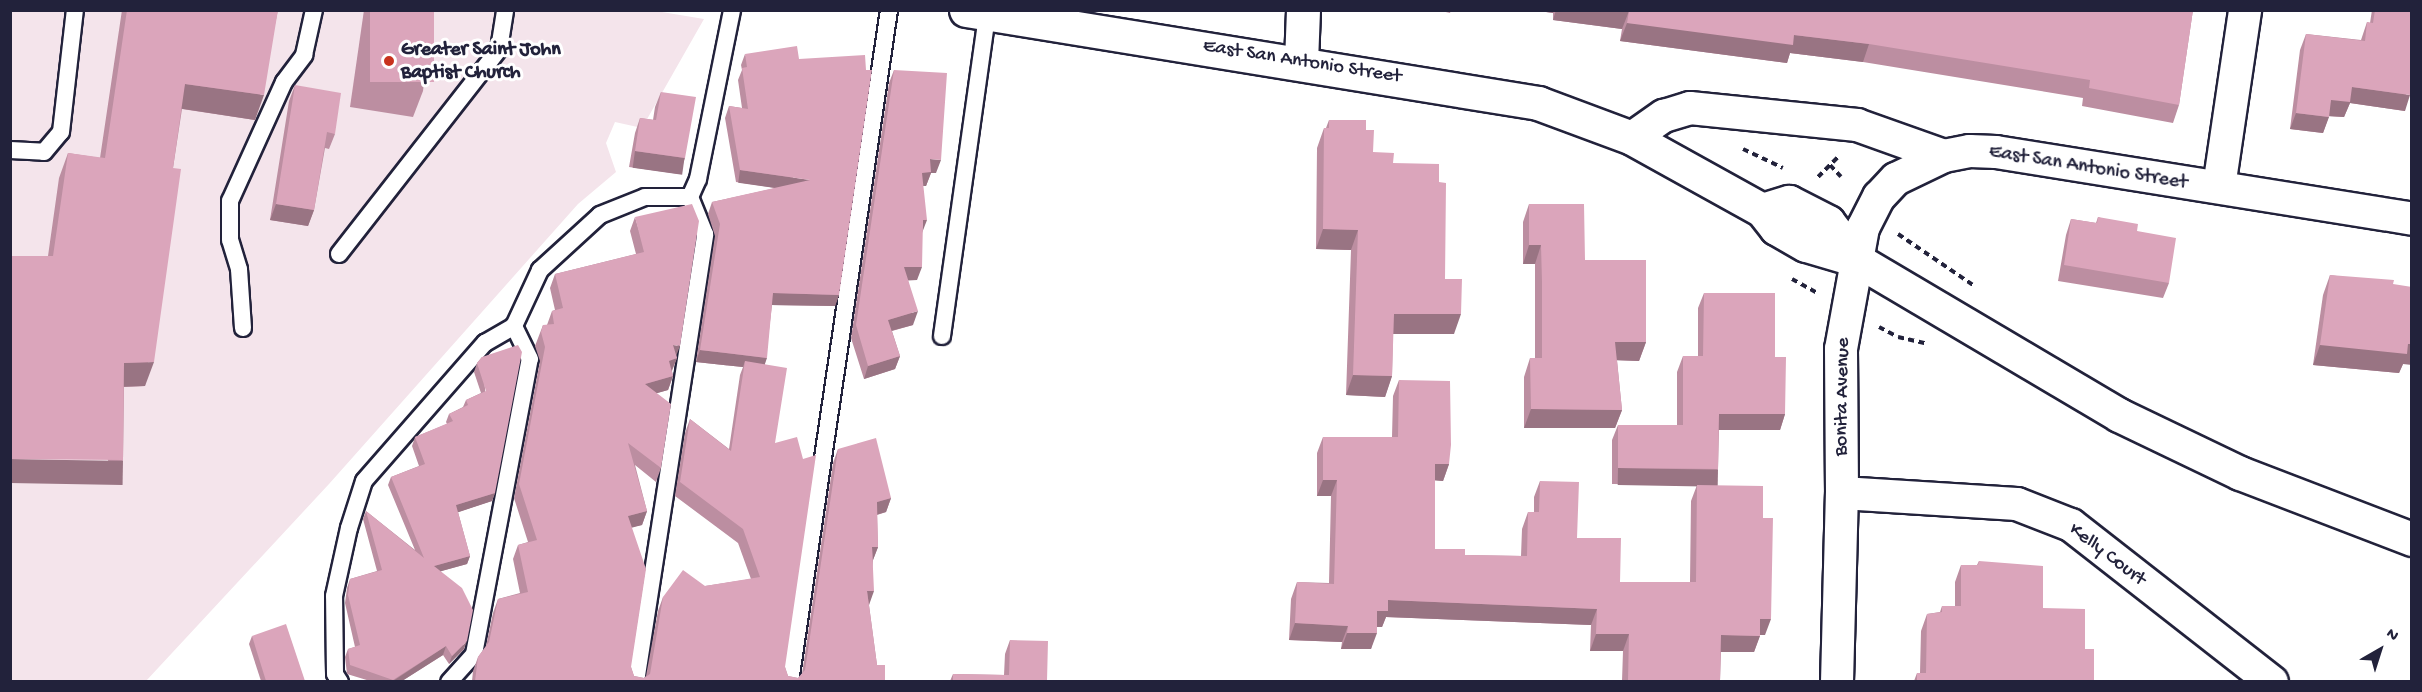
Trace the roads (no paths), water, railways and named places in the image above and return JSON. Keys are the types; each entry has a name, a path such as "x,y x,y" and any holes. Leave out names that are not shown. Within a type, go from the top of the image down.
{"street":[{"path":"1301,62 1303,10"},
{"path":"2219,187 2245,10"},
{"name":"East San Antonio Street","path":"977,12 1511,96 1632,138 1762,210 1776,228 1806,245 1857,260 2119,415 2240,473 2412,539"},
{"name":"East San Antonio Street","path":"1632,138 1664,116 1690,108 1857,125 1944,156 1970,151 1996,152 2412,219"},
{"name":"Bonita Avenue","path":"1837,681 1842,493 1840,349 1863,228 1879,197 1915,166 1944,156"},
{"name":"Kelly Court","path":"1842,493 2017,504 2071,525 2272,681"}],"lane":[{"path":"10,150 44,152 61,132 75,10"},
{"path":"243,328 239,269 230,240 230,201 284,82 304,55 314,10"},
{"path":"339,254 500,49 505,10"},
{"path":"636,681 705,234 690,197 698,179 732,10"},
{"path":"790,681 889,10"},
{"path":"942,336 977,12"},
{"path":"340,681 335,674 334,596 349,528 364,481 485,343 514,326 540,270 600,215 645,197 690,197"},
{"path":"449,681 474,654 530,359 514,326"}],"place":[{"name":"Greater Saint John Baptist Church","path":"389,61"}]}
